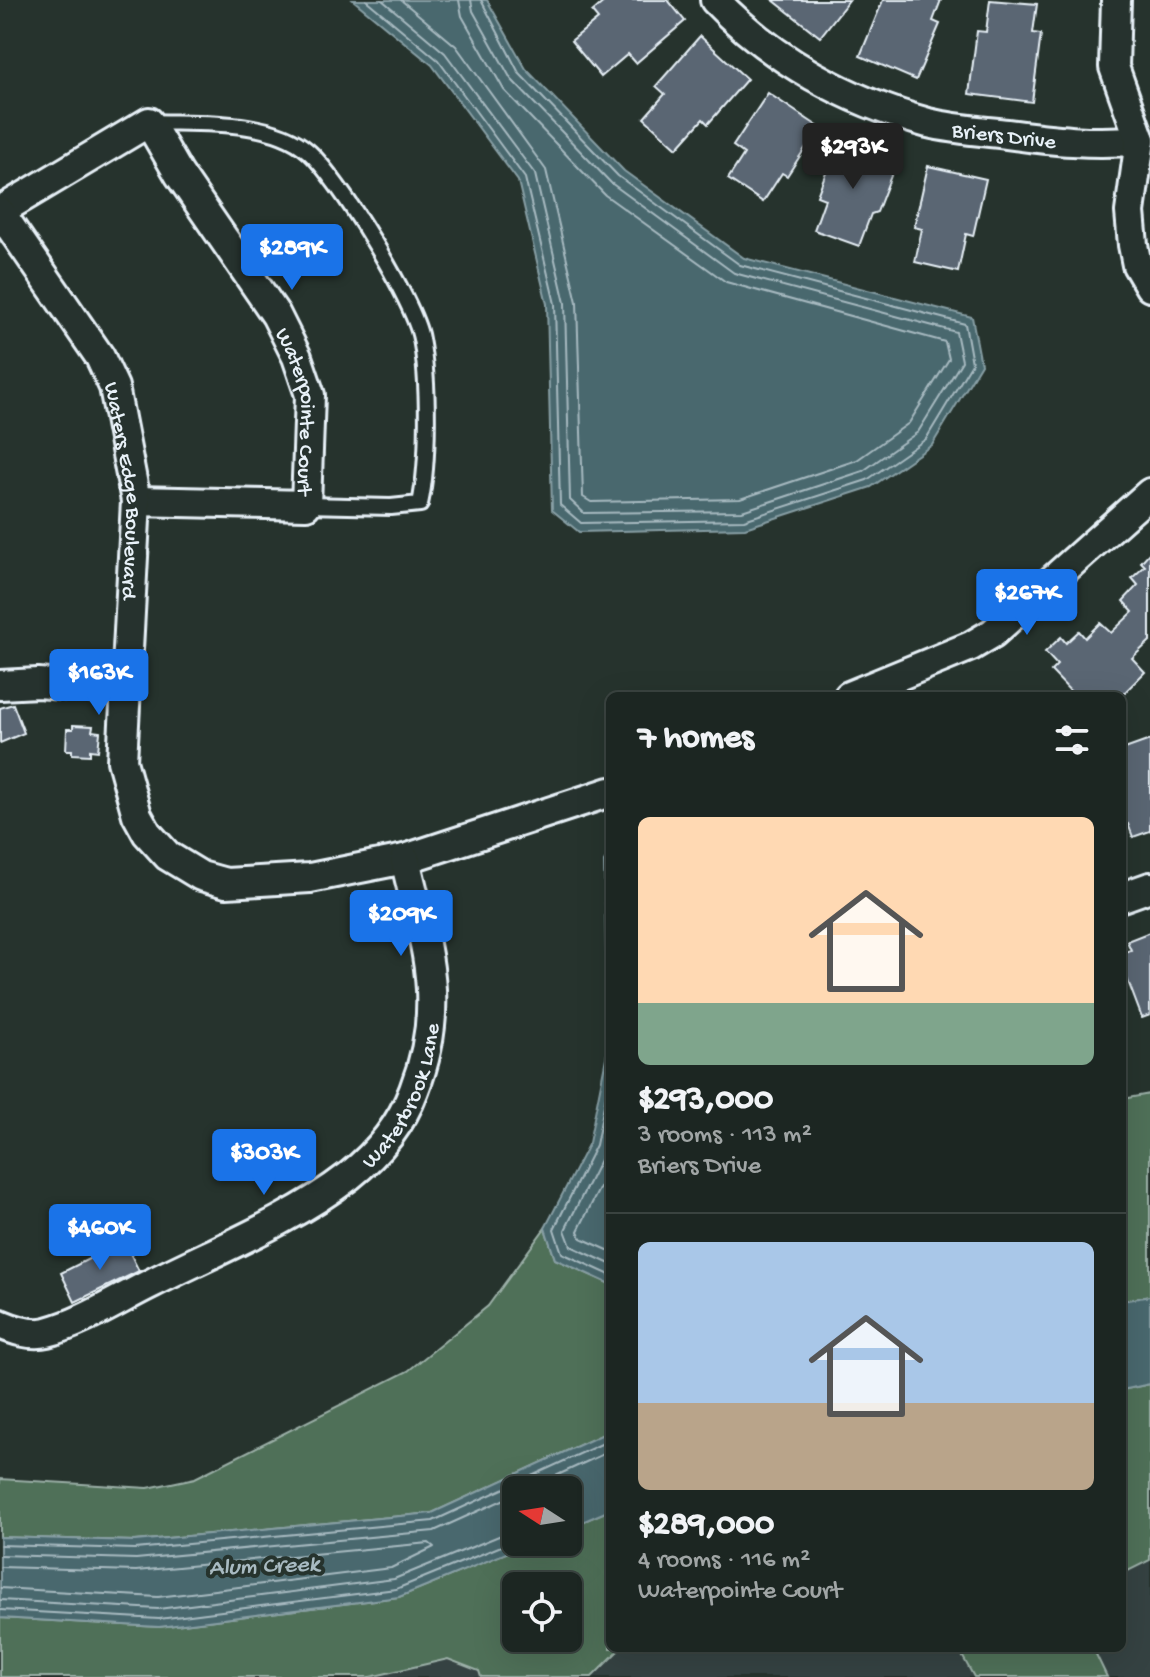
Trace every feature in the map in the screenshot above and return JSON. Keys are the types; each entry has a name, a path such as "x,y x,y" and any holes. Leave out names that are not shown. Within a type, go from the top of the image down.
{"street":[{"name":"Briers Drive","path":"715,0 777,56 890,111 931,124 1057,141 1111,143 1140,140"},
{"path":"1116,0 1114,67 1140,140 1130,212 1137,265 1150,287"},
{"path":"0,211 149,122"},
{"name":"Waterpointe Court","path":"136,501 306,505 310,395 297,357 276,315 179,174 149,122"},
{"name":"Waters Edge Boulevard","path":"0,211 100,357 114,387 136,501 122,761 129,796 147,833 168,856 201,876 242,884 310,878 405,859 606,793"},
{"path":"859,692 971,646 993,633 1150,493"},
{"path":"0,685 38,683 126,690"},
{"name":"Waterbrook Lane","path":"0,1324 15,1330 46,1332 89,1314 282,1217 347,1178 372,1156 398,1125 414,1092 432,1026 434,997 405,859"},
{"path":"1126,896 1150,887"}],"lane":[{"path":"149,122 257,126 307,150 381,251 421,337 427,472 420,504 391,507 306,505"}],"shaded area":[{"path":"1150,1560 1150,1677 1107,1677 1095,1652 1126,1652 1126,1572"},
{"path":"617,1652 960,1652 974,1677 592,1677"},
{"path":"448,1659 479,1671 481,1677 370,1677"}],"green space":[{"path":"1150,1094 1150,1296 1126,1300 1126,1098"},
{"path":"545,1228 555,1259 606,1282 606,1433 512,1476 502,1476 502,1481 432,1513 135,1541 0,1537 0,1479 148,1488 195,1478 408,1371 488,1306"},
{"path":"1150,1384 1150,1560 1126,1572 1126,1389"},
{"path":"606,1512 606,1652 617,1652 592,1677 481,1677 479,1671 448,1659 370,1677 0,1677 0,1618 159,1627 399,1597 502,1555 582,1556 582,1522"},
{"path":"960,1652 1095,1652 1107,1677 974,1677"}],"water":[{"path":"353,0 487,0 526,69 624,171 744,258 972,317 981,364 932,445 871,487 745,528 579,532 552,510 547,304 518,181 432,65"},
{"path":"606,859 606,955 604,862"},
{"path":"606,1058 606,1282 555,1259 545,1228 589,1143"},
{"path":"1150,1296 1150,1384 1126,1389 1126,1300"},
{"path":"606,1433 606,1512 582,1522 582,1476 512,1476"},
{"name":"Alum Creek","path":"502,1481 502,1555 399,1597 159,1627 0,1618 0,1537 135,1541 432,1513"}],"building":[{"path":"606,0 668,0 685,21 636,63 628,54 601,77 571,41 598,19 592,12"},
{"path":"773,0 849,0 820,37"},
{"path":"883,0 941,0 933,21 940,24 916,80 860,56"},
{"path":"990,0 1037,4 1033,33 1041,34 1032,102 969,94 977,31 986,32"},
{"path":"700,36 747,79 708,124 703,119 677,148 644,118 665,94 656,86"},
{"path":"768,93 819,127 787,176 782,173 763,202 728,179 744,154 733,146"},
{"path":"839,138 897,160 877,212 871,214 859,246 814,230 825,199 817,196"},
{"path":"928,166 986,179 973,236 966,234 958,272 915,262 922,229 914,227"},
{"path":"1150,552 1150,641 1132,658 1145,672 1125,692 1071,692 1051,671 1057,665 1045,652 1061,637 1066,643 1079,631 1085,638 1100,623 1111,633 1133,612 1123,601 1138,585 1132,578 1145,566 1141,562"},
{"path":"13,704 24,733 0,743 0,708"},
{"path":"73,725 93,726 92,731 100,732 98,751 90,750 90,755 72,754 72,750 66,750 67,729 73,729"},
{"path":"1150,740 1150,831 1133,837 1126,825 1126,749"},
{"path":"1150,932 1150,1015 1142,1018 1126,976 1126,952 1131,950 1127,941"},
{"path":"124,1241 139,1271 75,1302 61,1273"}]}
